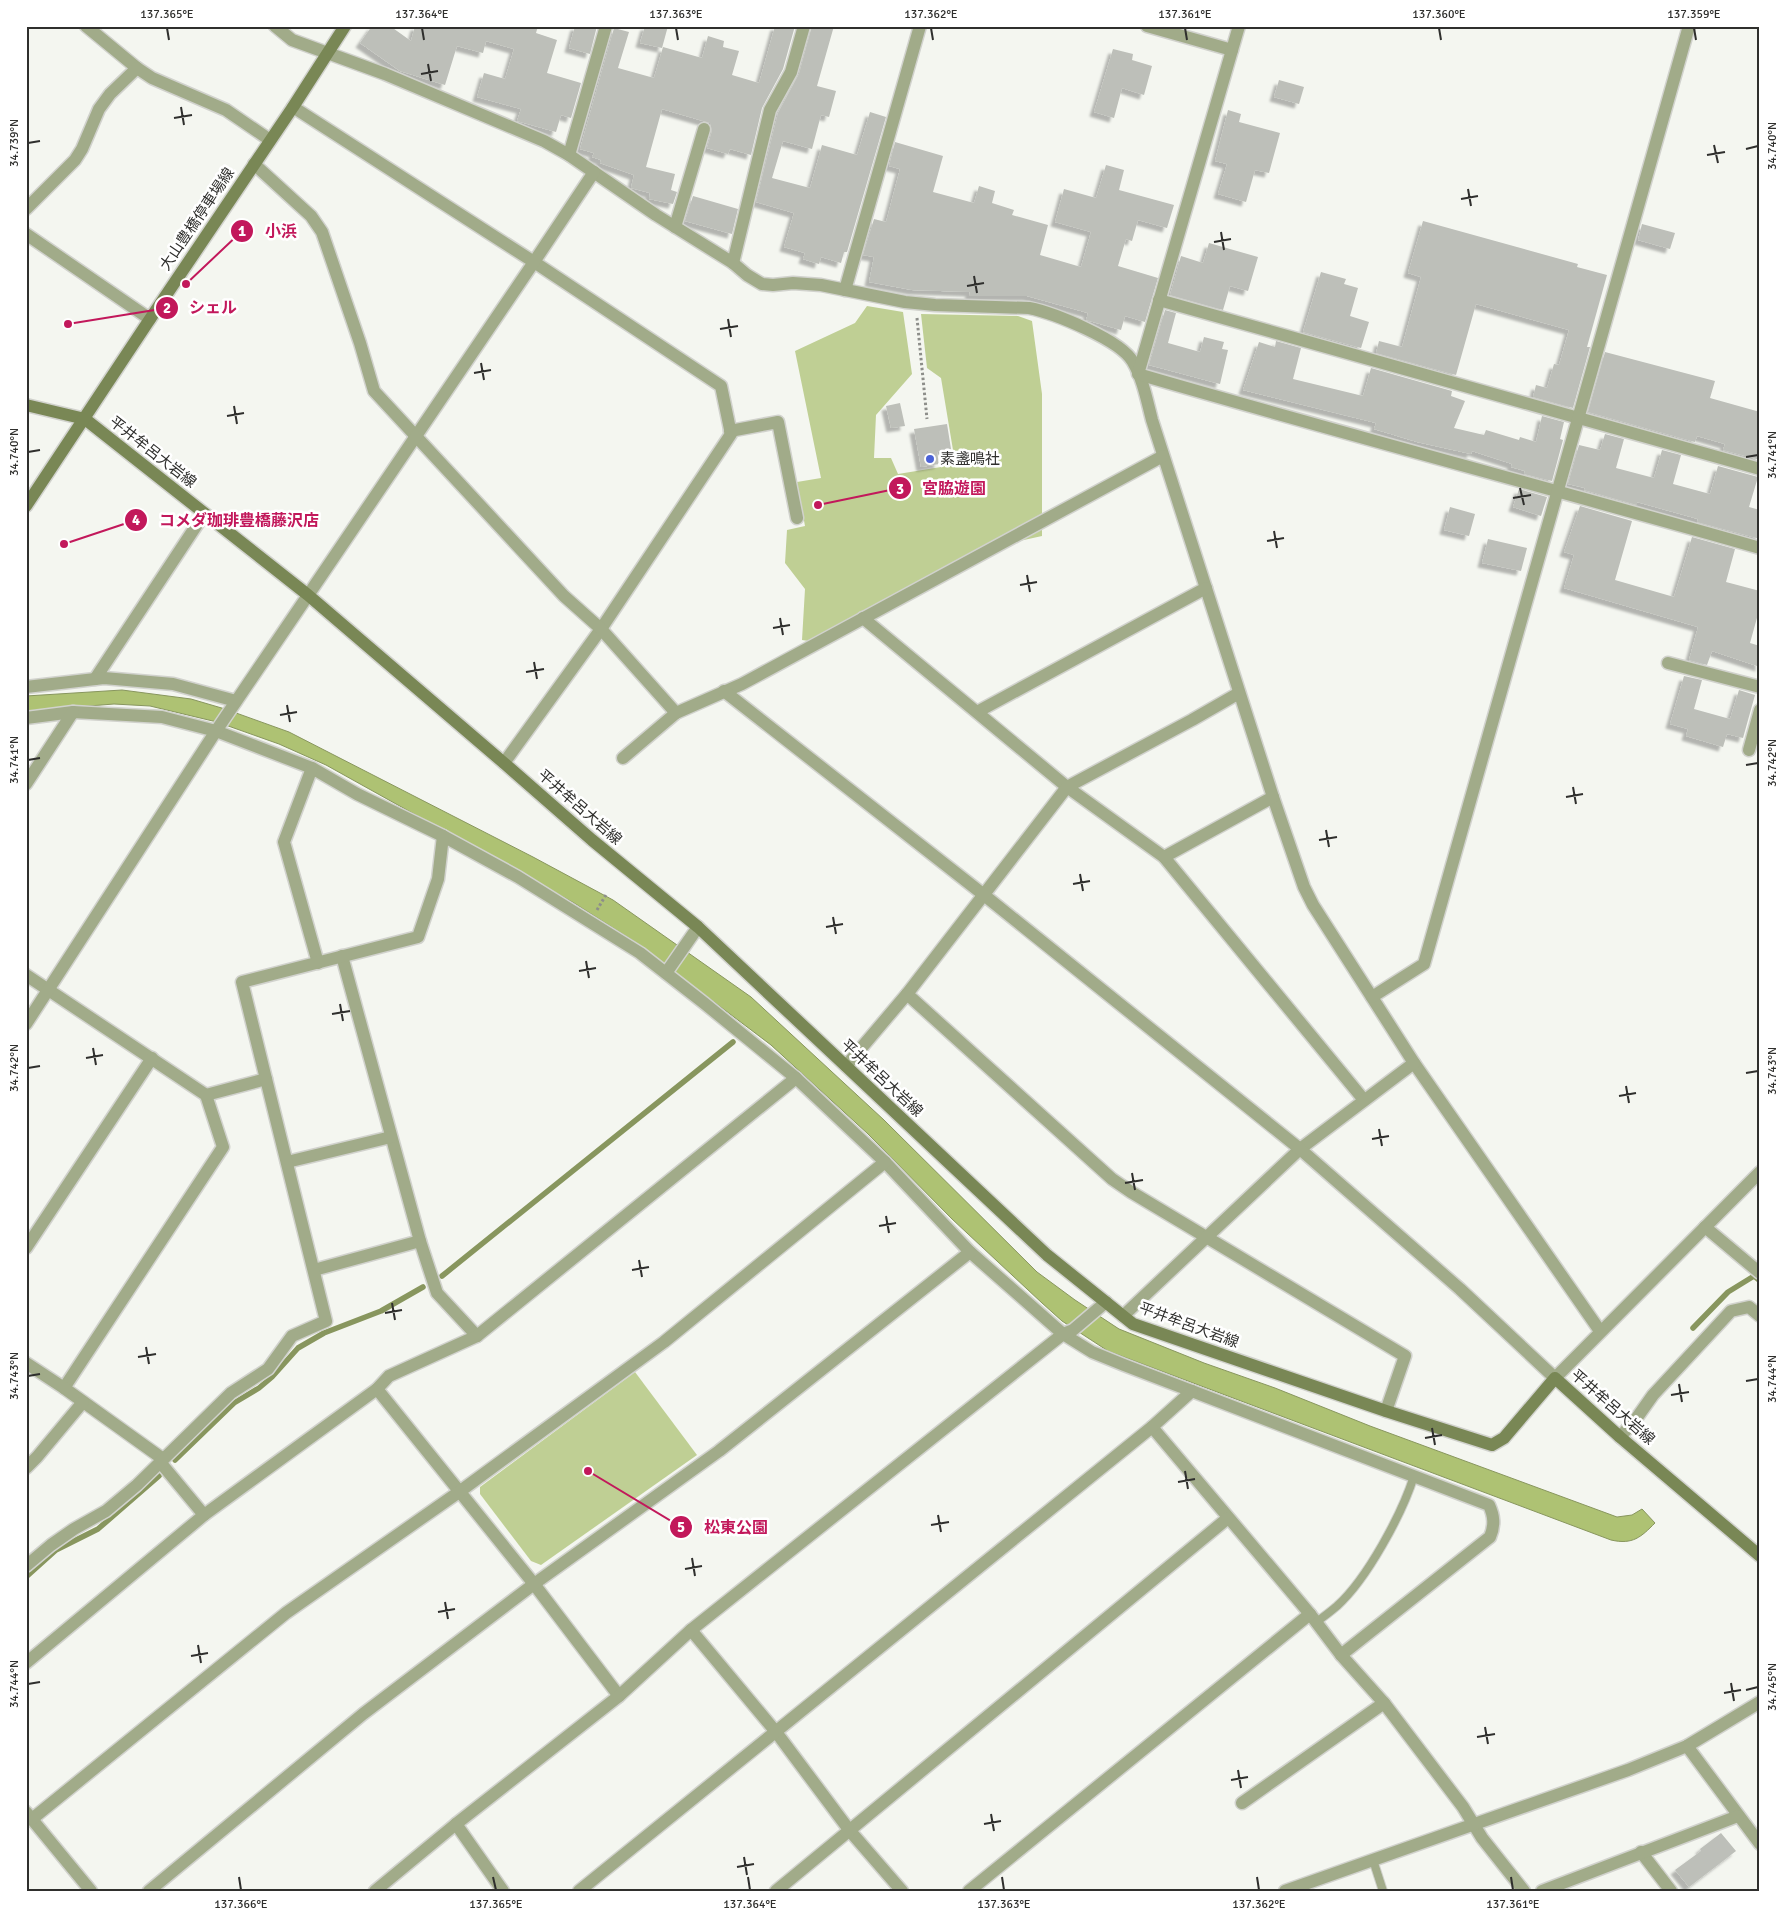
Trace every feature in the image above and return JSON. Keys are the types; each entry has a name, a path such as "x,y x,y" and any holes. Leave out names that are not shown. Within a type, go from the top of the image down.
{"main road":[{"name":"大山豊橋停車場線","path":"26,506 293,107 345,26"},
{"name":"平井牟呂大岩線","path":"26,405 85,419 308,596 592,840 698,927 1102,1307 1123,1316 1133,1324 1386,1411 1492,1445 1504,1438 1555,1378 1620,1437 1760,1556"}],"street":[{"path":"86,26 152,78 226,110 270,140"},
{"path":"275,26 292,40 385,74 544,141 569,155 762,284 773,285 793,282 916,303 1019,306 1044,311 1083,327 1101,337 1133,361 1146,394 1163,456 1304,887 1313,905 1414,1063 1600,1331"},
{"path":"569,155 606,26"},
{"path":"733,263 770,110 791,72 804,26"},
{"path":"845,290 920,26"},
{"path":"1147,26 1232,50"},
{"path":"1138,374 1239,26"},
{"path":"1372,996 1424,964 1688,26"},
{"path":"26,209 75,160 82,149 99,109 110,94 137,68"},
{"path":"293,107 534,262 721,386 730,434 601,629 504,763"},
{"path":"675,227 704,129"},
{"path":"254,164 311,216 322,232 360,342 374,391 564,596 601,629 676,713"},
{"path":"26,1024 236,701 594,172"},
{"path":"26,234 150,319"},
{"path":"1159,300 1760,469"},
{"path":"1138,374 1760,548"},
{"path":"730,431 778,422 797,518"},
{"path":"623,758 676,713 742,684 1163,456"},
{"path":"95,679 204,514"},
{"path":"977,712 1206,588"},
{"path":"863,618 1067,787 1164,858 1364,1100"},
{"path":"1668,663 1760,687"},
{"path":"26,687 104,678 174,684 236,701"},
{"path":"724,691 984,895 1300,1149 1460,1289 1555,1378 1760,1172"},
{"path":"846,1066 907,994 1067,787 1239,693"},
{"path":"1749,750 1760,710"},
{"path":"26,784 73,712"},
{"path":"26,718 73,712 162,717 216,731 312,768 357,794 443,836 518,877 586,918 640,953 666,973 796,1078 885,1162 970,1252 1068,1332 1100,1355 1489,1505 1493,1514 1494,1528 1490,1537 1341,1655"},
{"path":"312,768 284,842 318,963"},
{"path":"1164,858 1273,797"},
{"path":"26,1566 59,1539 106,1511 137,1485 231,1393 268,1369 292,1336 326,1322 242,982 418,937 438,879 443,836"},
{"path":"666,973 698,927"},
{"path":"342,956 420,1242 436,1293 477,1336"},
{"path":"26,975 206,1095 223,1147 64,1388"},
{"path":"907,994 1112,1179 1405,1356 1386,1411"},
{"path":"26,1248 152,1058"},
{"path":"1123,1316 1300,1149 1414,1063"},
{"path":"26,1663 204,1515 377,1389 389,1376 477,1336 796,1078"},
{"path":"206,1095 266,1079"},
{"path":"287,1162 391,1136"},
{"path":"92,1891 29,1816 286,1613 459,1492 664,1342 885,1162"},
{"path":"1705,1228 1760,1273"},
{"path":"314,1270 420,1242"},
{"path":"148,1891 363,1714 534,1584 719,1451 970,1252"},
{"path":"375,1891 456,1824 619,1696 691,1630 1102,1307"},
{"path":"1620,1437 1653,1395 1731,1311 1750,1308 1760,1316"},
{"path":"26,1363 64,1388 161,1461 204,1515"},
{"path":"377,1389 534,1584 619,1696"},
{"path":"579,1891 1152,1427 1192,1391"},
{"path":"26,1468 37,1458 83,1402"},
{"path":"1152,1427 1341,1655 1384,1703 1463,1807 1482,1838 1524,1891"},
{"path":"776,1891 1228,1518"},
{"path":"969,1891 1312,1619"},
{"path":"691,1630 776,1732 850,1831 902,1891"},
{"path":"1285,1891 1628,1770 1687,1746 1760,1702"},
{"path":"1242,1803 1384,1703"},
{"path":"1687,1746 1760,1844"},
{"path":"1542,1891 1738,1816"},
{"path":"456,1824 502,1891"},
{"path":"1641,1852 1671,1891"}],"lane":[{"path":"1312,1619 1337,1606 1353,1588 1394,1524 1414,1476"},
{"path":"1374,1860 1383,1891"}],"path":[{"path":"916,303 927,419"}],"shaded area":[{"name":"素盞鳴社","path":"867,306 903,312 912,374 876,415 874,458 891,458 898,474 941,467 943,453 953,450 941,378 927,368 921,314 1018,316 1032,321 1042,394 1042,536 1001,545 815,642 802,640 805,589 785,563 787,530 805,526 797,482 821,478 795,351 855,323"},
{"path":"122,690 191,699 289,732 613,900 751,997 884,1120 1037,1272 1119,1329 1370,1426 1617,1517 1632,1515 1642,1509 1655,1523 1631,1541 1611,1540 1108,1351 1062,1321 1042,1303 952,1219 868,1134 771,1045 632,940 574,903 326,765 279,744 217,722 150,706 114,704 26,711 26,696"},
{"path":"635,1372 697,1455 541,1565 531,1561 480,1494 480,1487"}],"building":[{"path":"372,26 390,26 411,41 415,26 538,26 536,33 557,40 547,73 581,83 571,118 561,115 556,132 517,121 521,109 477,97 484,73 505,79 514,49 486,41 483,53 457,46 445,85 400,71 360,43"},
{"path":"575,26 597,26 590,54 569,48"},
{"path":"645,26 668,26 662,48 640,43"},
{"path":"775,26 795,26 783,69 762,108 751,155 730,149 728,154 707,148 712,131 710,123 662,109 646,167 675,174 671,190 677,192 673,204 649,199 650,193 631,188 634,175 600,163 601,160 592,157 594,153 580,149 614,28 629,32 618,68 654,78 663,47 702,58 708,36 724,41 723,47 739,51 732,75 759,83"},
{"path":"812,26 834,26 817,86 836,91 829,117 821,115 812,149 783,141 772,178 810,188 822,145 857,155 870,112 886,117 847,252 844,252 841,263 821,257 819,264 803,259 805,253 784,247 794,213 756,202 778,113 799,74"},
{"path":"1113,49 1133,54 1132,60 1152,66 1144,95 1122,88 1114,118 1094,112"},
{"path":"1279,80 1304,87 1299,104 1274,97"},
{"path":"1228,110 1241,114 1239,122 1280,133 1269,173 1255,170 1246,202 1218,194 1227,164 1215,161"},
{"path":"895,142 943,156 933,192 974,203 979,186 995,191 992,203 1014,210 1012,215 1048,225 1040,255 1081,267 1091,232 1055,222 1064,189 1096,198 1106,165 1124,170 1119,190 1174,205 1167,228 1138,220 1132,241 1126,239 1118,266 1158,278 1145,322 1125,316 1121,330 1086,320 1088,313 1027,296 969,296 970,292 912,290 869,282 874,257 863,255 874,219 886,222 900,169 889,166"},
{"path":"693,196 738,209 732,234 685,221"},
{"path":"1423,221 1578,264 1577,267 1607,275 1587,347 1590,347 1573,408 1533,397 1536,385 1547,388 1554,364 1559,365 1569,330 1476,304 1456,375 1376,353 1379,341 1402,347 1421,277 1408,273"},
{"path":"1642,224 1675,233 1670,249 1638,240"},
{"path":"1209,243 1258,257 1248,291 1230,286 1223,310 1170,295 1181,256 1203,263"},
{"path":"1321,272 1346,279 1344,284 1358,288 1350,316 1369,322 1361,348 1303,332"},
{"path":"1165,310 1176,313 1168,343 1200,352 1204,337 1224,342 1222,349 1228,350 1220,384 1149,365"},
{"path":"1276,341 1301,348 1293,379 1363,396 1371,368 1452,391 1451,396 1465,401 1454,428 1484,435 1486,430 1519,440 1520,437 1536,442 1542,416 1564,422 1560,439 1563,440 1552,481 1524,474 1525,471 1511,467 1512,464 1472,451 1471,454 1417,442 1374,429 1376,423 1243,390 1259,342 1275,347"},
{"path":"1605,352 1715,381 1710,398 1760,412 1760,460 1723,450 1725,444 1697,436 1695,442 1588,412"},
{"path":"900,403 905,426 891,428 886,406"},
{"path":"947,424 951,449 937,452 939,464 921,467 914,429"},
{"path":"1605,434 1624,439 1616,468 1654,478 1662,450 1681,455 1673,484 1710,494 1718,466 1758,477 1749,507 1760,510 1760,539 1697,522 1698,519 1637,502 1637,505 1568,484 1579,445 1600,450"},
{"path":"1519,489 1547,497 1541,516 1513,507"},
{"path":"1580,506 1632,521 1615,580 1674,597 1692,537 1735,549 1726,582 1760,591 1760,607 1750,643 1760,646 1760,667 1712,651 1707,665 1689,660 1698,627 1564,588 1574,555 1564,552"},
{"path":"1450,507 1475,514 1469,536 1444,530"},
{"path":"1488,539 1527,548 1521,571 1482,563"},
{"path":"1684,676 1702,680 1694,709 1730,719 1739,690 1755,695 1743,738 1727,734 1723,747 1686,736 1688,729 1670,724"},
{"path":"1721,1833 1736,1851 1689,1887 1675,1870"}],"waterway":[{"path":"442,1276 733,1042"},
{"path":"1693,1328 1728,1292 1754,1276 1760,1281"},
{"path":"175,1460 234,1403 259,1388 272,1377 298,1348 324,1333 381,1311 423,1287"},
{"path":"26,1577 56,1550 98,1529 159,1476"}],"place":[{"name":"小浜","path":"186,284"},
{"name":"シェル","path":"68,324"},
{"name":"素盞鳴社","path":"930,459"},
{"name":"宮脇遊園","path":"818,505"},
{"name":"コメダ珈琲豊橋藤沢店","path":"64,544"},
{"name":"松東公園","path":"588,1471"}]}
